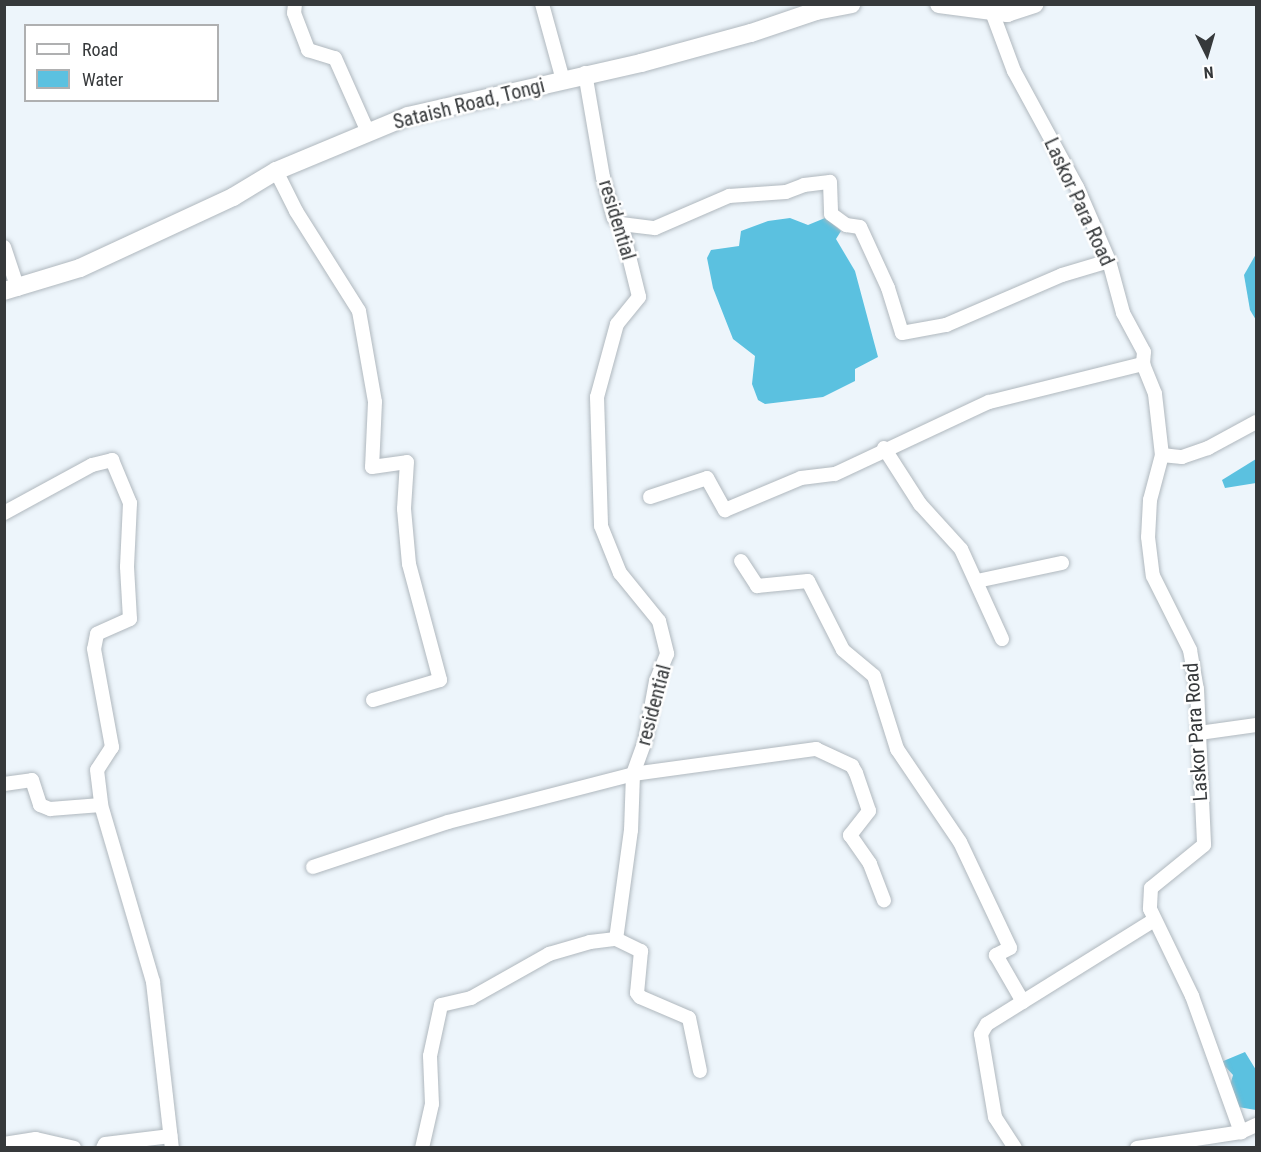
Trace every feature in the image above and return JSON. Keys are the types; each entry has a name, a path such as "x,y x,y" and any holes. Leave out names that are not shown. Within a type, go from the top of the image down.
{"street":[{"path":"295,4 294,12 308,50 335,58 368,132"},
{"path":"542,4 563,80"},
{"name":"Sataish Road, Tongi","path":"11,290 80,268 233,197 276,171 408,116 585,73 641,63 751,33 816,11 851,4"},
{"path":"939,4 1007,13 1035,4"},
{"name":"Laskor Para Road","path":"992,12 1014,70 1077,187 1109,261 1123,313 1144,352 1143,364 1155,394 1162,455 1150,500 1148,537 1153,576 1190,650 1199,733 1204,845 1151,888 1150,909 1192,996 1241,1132"},
{"name":"residential","path":"585,73 603,177 614,218 621,224 639,297 617,324 597,397 601,526 620,573 659,621 667,654 656,681 645,741 633,774 631,830 616,939"},
{"path":"276,171 296,211 359,311 375,402 372,467 407,462 404,509 409,564 440,680 373,700"},
{"path":"621,224 655,228 729,196 786,192 804,184 830,182 831,214 846,225 860,227 888,288 902,333 946,325 1070,272 1109,261"},
{"path":"4,247 11,290"},
{"path":"650,497 707,478 725,510 801,478 835,474 885,448 989,402 1143,364"},
{"path":"1162,455 1182,457 1208,448 1257,422"},
{"path":"885,448 920,504 961,549 1002,639"},
{"path":"4,513 93,465 112,459 130,503 127,567 130,618 97,634 94,649 112,747 97,770 101,805 153,982 172,1142 105,1144 103,1148"},
{"path":"741,561 758,586 808,581 843,650 874,676 897,749 960,842 1010,948 996,955 1023,1002"},
{"path":"977,581 1062,563"},
{"path":"1199,733 1257,725"},
{"path":"312,867 447,822 633,774 816,749 852,766 869,811 850,835 870,864 884,900"},
{"path":"4,784 32,780 40,805 50,808 101,805"},
{"path":"1014,1148 995,1117 981,1034 987,1024 1154,920"},
{"path":"422,1148 432,1104 430,1056 441,1005 471,998 549,954 590,942 616,939 641,951 637,993 640,997 689,1018 700,1071"},
{"path":"1137,1148 1241,1132 1257,1125"},
{"path":"4,1144 36,1139 74,1148"}],"water":[{"path":"790,218 808,225 825,218 841,231 836,239 855,271 878,357 855,369 855,381 823,397 765,404 758,400 752,384 755,356 733,339 713,288 707,258 711,250 739,246 741,231 768,221"},
{"path":"1256,254 1256,320 1250,310 1244,275"},
{"path":"1256,459 1256,483 1225,488 1222,480"},
{"path":"1245,1052 1256,1070 1256,1110 1238,1107 1229,1089 1233,1075 1221,1062"}]}
